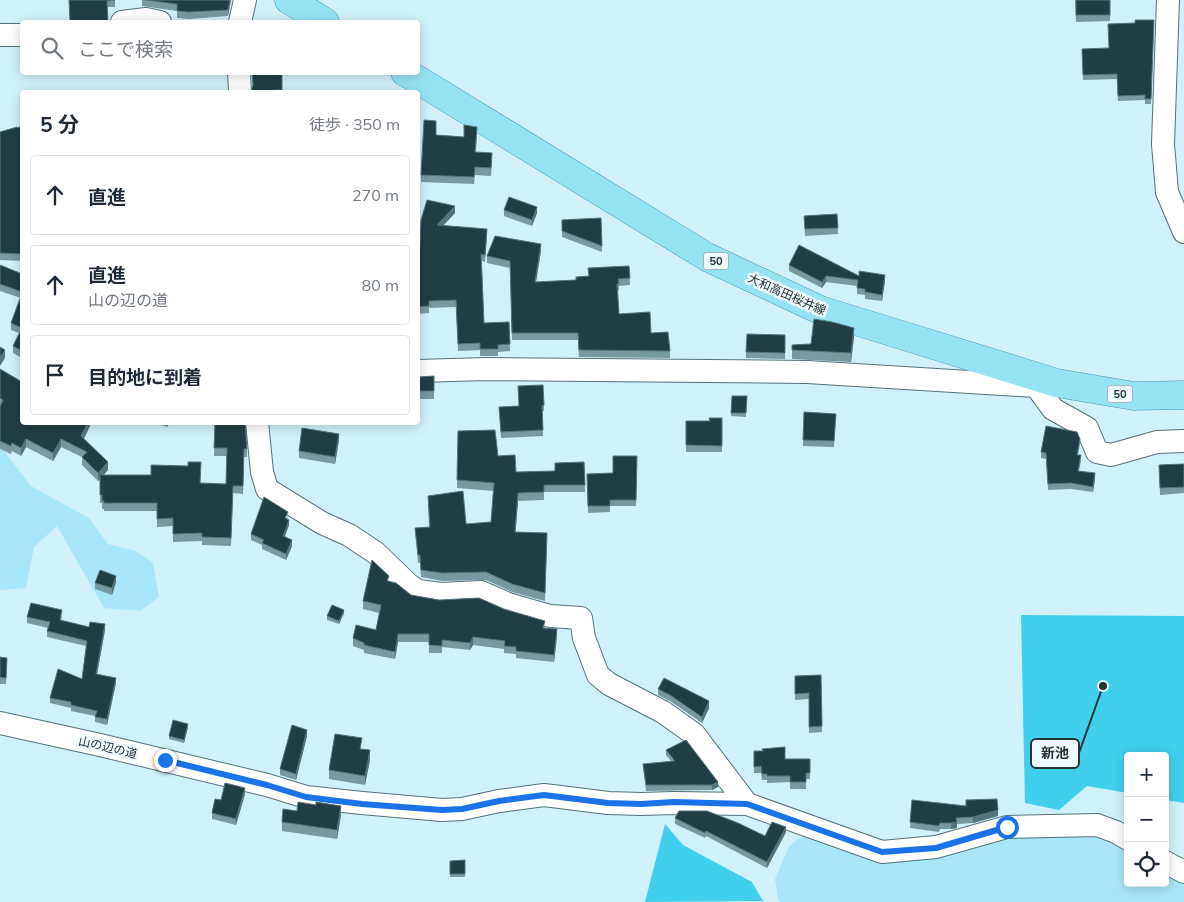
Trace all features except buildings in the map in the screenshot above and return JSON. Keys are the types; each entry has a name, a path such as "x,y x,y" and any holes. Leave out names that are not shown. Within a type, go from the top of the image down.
{"main road":[{"path":"289,0 322,20"},
{"name":"大和高田桜井線","path":"410,75 716,261 820,310 1046,385 1134,396 1184,395"}],"street":[{"path":"240,20 245,0"},
{"path":"1168,0 1163,144 1167,192 1184,232"},
{"path":"138,20 151,20"},
{"path":"0,35 20,35"},
{"path":"239,75 240,90"},
{"path":"420,371 486,369 807,372 1046,385 1053,409 1087,428 1097,452 1111,455 1158,442 1184,441"},
{"path":"257,425 262,472 267,489 322,523 349,535 376,553 409,585 418,591 441,594 481,592 508,604 550,616 581,618 584,638 598,675 609,684 663,712 694,734 747,804"},
{"name":"山の辺の道","path":"0,723 239,778 306,797 362,804 442,810 462,809 499,801 544,795 608,803 747,804 882,852 936,848 1007,827 1097,825 1124,837"},
{"path":"1169,864 1184,872"}],"shaded area":[{"path":"0,446 31,486 89,518 108,544 136,551 153,563 159,597 140,611 104,608 57,526 34,547 26,588 0,590"},
{"path":"1086,832 1124,845 1124,887 1169,887 1169,872 1184,881 1184,902 780,902 778,900 775,879 789,846 805,834 831,844"}],"water":[{"path":"1021,615 1184,616 1184,803 1169,801 1169,752 1124,752 1124,792 1087,786 1059,810 1025,803"},
{"path":"665,824 683,845 752,882 763,901 645,902"}],"place":[{"name":"新池","path":"1103,686"}],"route":[{"path":"165,760 267,785 306,797 362,804 442,810 462,809 499,801 544,795 608,803 747,804 882,852 936,848 1007,827"}]}
